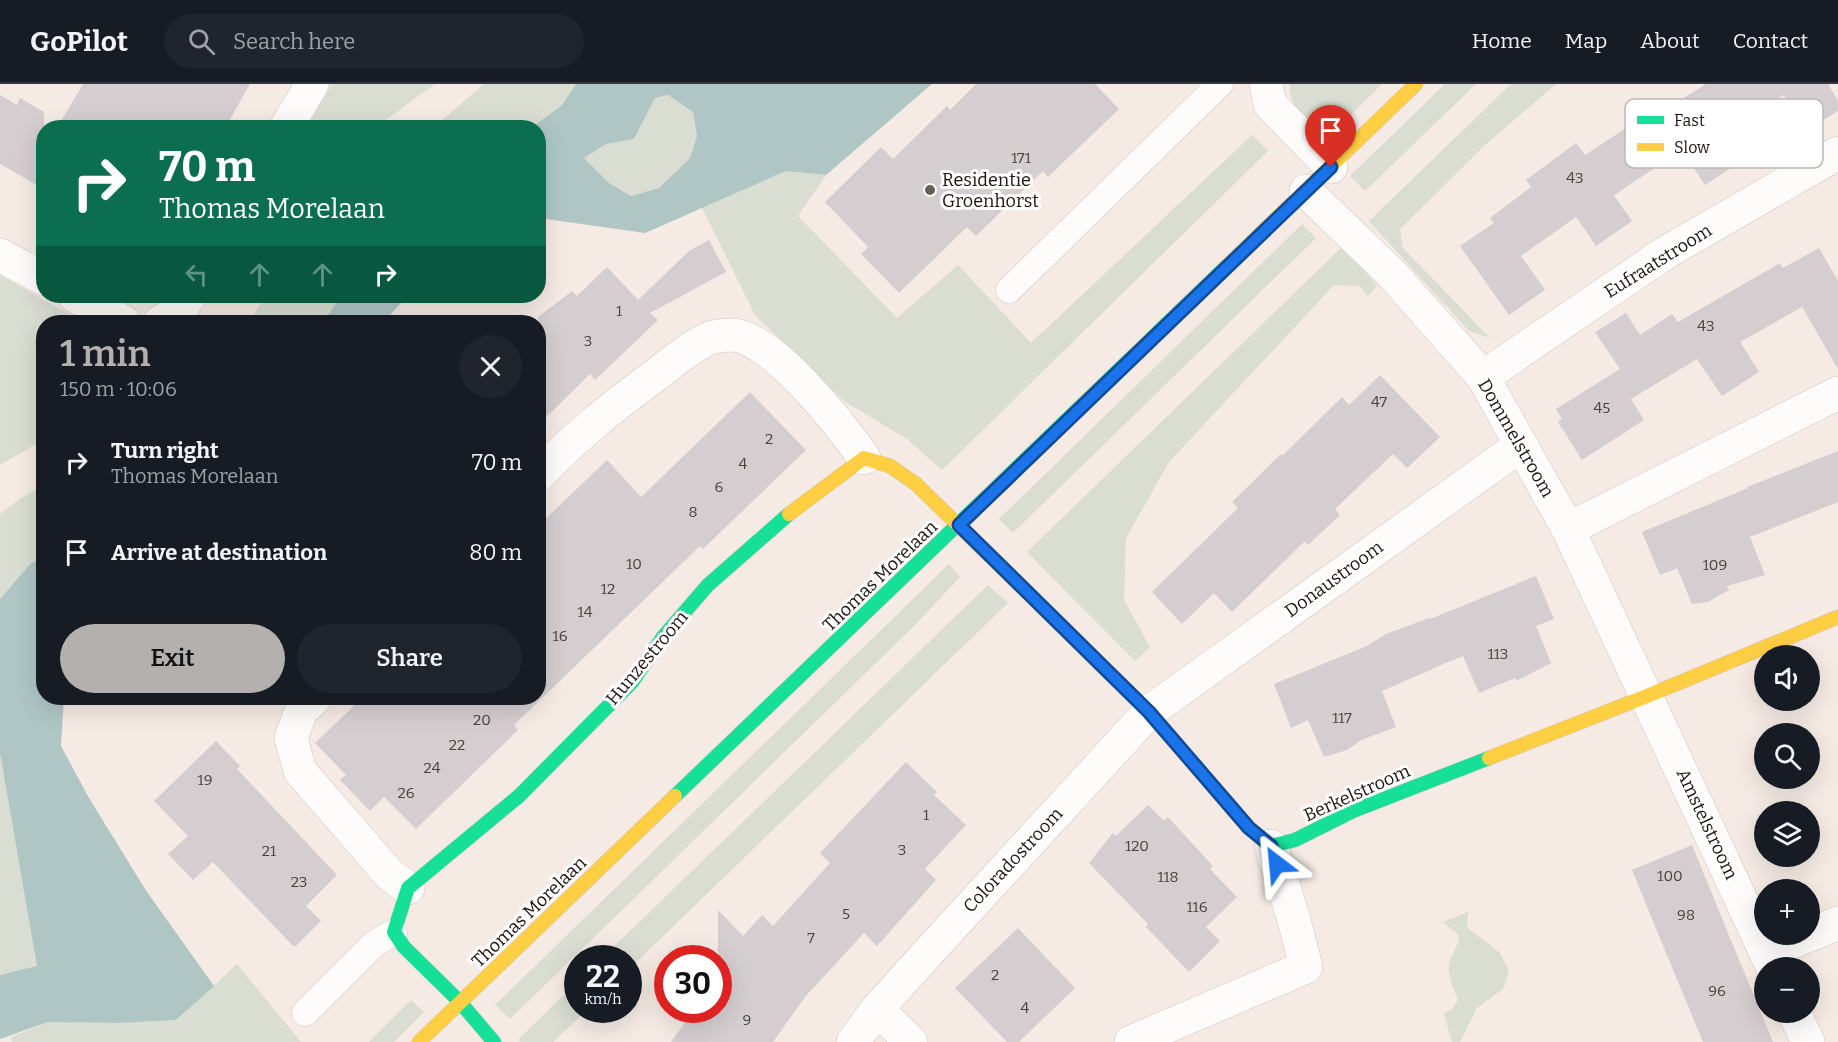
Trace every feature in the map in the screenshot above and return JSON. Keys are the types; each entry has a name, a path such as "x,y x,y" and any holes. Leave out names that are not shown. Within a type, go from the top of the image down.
{"street":[{"path":"291,120 312,84"},
{"path":"1264,84 1270,104 1331,167"},
{"name":"Thomas Morelaan","path":"419,1042 1416,84"},
{"name":"Eufraatstroom","path":"1823,162 1838,153"},
{"name":"Eufraatstroom","path":"1483,377 1665,253 1812,168"},
{"name":"Dommelstroom","path":"1306,191 1392,274 1483,377 1568,529 1647,696"},
{"path":"0,255 36,275"},
{"path":"88,303 111,315"},
{"path":"173,315 180,311 185,303"},
{"path":"546,467 607,411 675,360 711,338 733,335 757,342 773,353 843,427 864,458 890,466 916,484 959,525 1149,712 1249,828 1271,846 1306,967 1131,1042"},
{"path":"1568,529 1838,393"},
{"name":"Donaustroom","path":"1149,712 1520,446"},
{"name":"Hunzestroom","path":"394,932 408,888 519,796 624,690 663,637 708,585 774,526 864,458"},
{"name":"Berkelstroom","path":"1271,846 1295,840 1353,811 1647,696 1838,617"},
{"name":"Amstelstroom","path":"1647,696 1769,957"},
{"path":"307,705 301,711 291,738 300,771 390,875 408,888"},
{"name":"Coloradostroom","path":"853,1042 877,1010 1149,712"},
{"name":"Amstelstroom","path":"1776,957 1838,923"},
{"path":"394,932 404,947 460,1002 494,1042"},
{"path":"877,1010 911,1042"},
{"path":"1799,1023 1808,1042"}],"lane":[{"path":"1009,290 1220,84"},
{"path":"305,1013 374,944 394,932"}],"shaded area":[{"path":"332,84 435,84 386,120 311,120"},
{"path":"484,84 576,84 562,105 542,120 442,120"},
{"path":"1290,84 1382,84 1326,139 1296,107 1292,100"},
{"path":"1445,84 1476,84 1365,191 1350,176"},
{"path":"1511,84 1556,84 1485,145 1400,229 1403,248 1490,338 1469,331 1369,221"},
{"path":"668,95 693,112 697,136 690,158 659,188 631,196 609,183 584,158 606,144 634,139 655,98"},
{"path":"1252,135 1268,151 942,470 907,439 844,401 755,315 702,208 786,171 826,175 798,216 897,318 958,265 1031,343"},
{"path":"1302,224 1316,238 1013,533 999,519"},
{"path":"1343,246 1377,286 1368,296 1360,286 1334,285 1169,462 1126,538 1124,600 1150,647 1135,661 1027,552"},
{"path":"0,275 36,295 36,303 49,303 71,315 36,315 36,444 0,465"},
{"path":"261,303 336,303 328,315 254,315"},
{"path":"36,490 36,561 30,564 0,599 0,514"},
{"path":"949,564 960,577 914,626 586,945 564,945 564,966 510,1019 495,1005"},
{"path":"988,585 1008,603 642,956 642,945 615,945"},
{"path":"0,753 38,967 0,975"},
{"path":"1468,912 1467,927 1500,953 1509,971 1503,989 1477,1008 1460,1042 1452,1042 1444,1014 1452,1009 1458,1000 1450,979 1449,964 1459,935 1443,922"},
{"path":"237,964 301,1042 12,1042 11,1037 48,1022 118,1023 176,1020"},
{"path":"564,995 564,1023 573,1023 553,1042 521,1042 518,1040"},
{"path":"411,1000 424,1012 394,1042 369,1042"}],"water":[{"path":"576,84 932,84 826,175 786,171 645,233 546,219 546,120 542,120 562,105","holes":["668,95 693,112 697,136 690,158 659,188 631,196 609,183 584,158 606,144 634,139 655,98"]},
{"path":"336,303 401,303 390,315 328,315"},
{"path":"36,561 36,705 64,705 61,746 89,798 145,889 214,986 176,1020 118,1023 48,1022 0,1039 0,975 37,966 0,753 0,599 30,564"}],"building":[{"path":"83,84 250,84 230,120 62,120"},
{"name":"Residentie Groenhorst","path":"976,84 1095,84 1119,109 1048,177 1043,171 976,236 967,227 899,293 861,254 868,247 825,202 881,147 893,159 947,106 950,110"},
{"path":"1706,84 1828,84 1838,101 1838,111 1823,120 1823,99 1786,99 1784,95 1777,99 1682,99"},
{"path":"0,95 17,105 20,98 44,112 44,120 36,120 36,184 0,164"},
{"path":"1625,129 1625,168 1655,168 1614,195 1632,221 1596,246 1576,217 1521,256 1545,290 1509,315 1460,246 1494,223 1490,218 1531,187 1526,180 1576,143 1585,155"},
{"path":"1694,168 1731,168 1705,185"},
{"path":"709,240 726,272 650,313 658,320 595,380 590,374 546,417 546,315 541,315 572,291 577,296 607,267 638,300 689,251"},
{"path":"1819,248 1838,281 1838,369 1802,307 1740,342 1759,372 1722,396 1697,359 1631,399 1644,420 1582,460 1558,422 1562,419 1556,409 1620,369 1595,332 1626,313 1640,335 1672,314 1678,322 1780,263 1783,268"},
{"path":"1380,375 1440,437 1407,468 1393,454 1335,509 1340,515 1308,545 1305,541 1232,612 1214,593 1182,624 1152,592 1238,508 1232,502 1281,454 1283,455 1342,397 1349,405"},
{"path":"750,392 806,450 703,549 700,546 546,694 546,518 607,460 641,497"},
{"path":"1838,451 1838,502 1750,537 1765,575 1727,586 1729,590 1708,602 1692,604 1677,568 1660,575 1642,532"},
{"path":"1536,576 1554,619 1536,626 1551,663 1516,681 1515,678 1479,693 1463,656 1446,663 1382,691 1396,727 1361,740 1347,750 1324,757 1308,720 1291,728 1274,684 1367,646 1386,634 1430,619"},
{"path":"355,705 535,705 514,725 518,730 416,829 384,797 370,811 340,780 346,775 315,743"},
{"path":"216,741 240,766 237,769 337,875 306,906 321,921 296,946 293,946 213,862 193,880 168,854 188,836 154,801"},
{"path":"906,762 937,792 934,795 966,825 925,869 936,880 877,946 864,933 805,997 773,1042 671,1042 685,1023 732,1023 732,945 718,945 718,910 743,936 762,915 773,926 830,863 820,853"},
{"path":"1148,805 1164,821 1168,817 1213,866 1210,869 1237,897 1206,927 1220,941 1189,972 1146,927 1148,924 1089,863 1113,833 1116,836"},
{"path":"1692,845 1754,996 1754,1023 1765,1023 1773,1042 1703,1042 1632,870"},
{"path":"1018,928 1075,988 1019,1042 1007,1042 955,988"}],"traffic: fast":[{"path":"675,796 1228,265"},
{"path":"494,1042 460,1002 404,947 394,932 408,888 519,796 632,682 663,637 708,585 789,514"},
{"path":"1043,608 1149,712 1249,828 1271,846 1295,840 1353,811 1489,758"}],"traffic: slow":[{"path":"1228,265 1416,84"},
{"path":"789,514 864,458 890,466 916,484 1043,608"},
{"path":"1489,758 1838,617"},
{"path":"419,1042 675,796"}],"place":[{"name":"Residentie Groenhorst","path":"930,190"}],"route":[{"path":"1277,864 1271,846 1249,828 1149,712 959,525 1331,167"}]}
